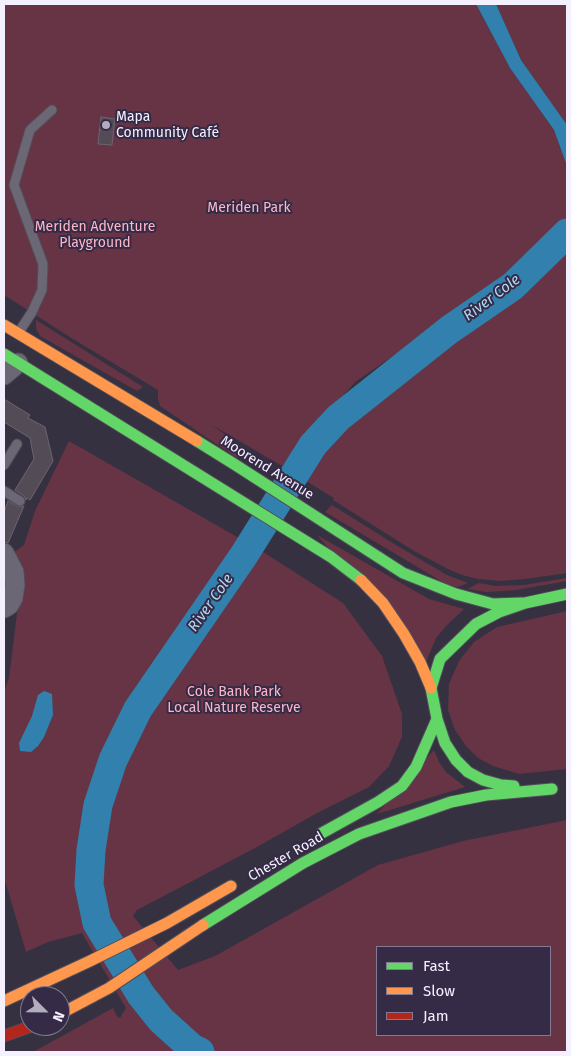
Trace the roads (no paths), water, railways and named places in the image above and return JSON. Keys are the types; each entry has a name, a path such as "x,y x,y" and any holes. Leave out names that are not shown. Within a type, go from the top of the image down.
{"main road":[{"name":"Moorend Avenue","path":"4,326 234,464 403,572 456,594 493,604 525,603"},
{"path":"9,364 220,488 331,557 357,576 383,604 404,634 420,662 431,688 437,719"},
{"path":"431,688 440,659 476,624 499,612 525,603 567,594"},
{"name":"Chester Road","path":"70,1009 109,988 178,941 303,863 359,834 451,802 486,795 556,788 501,785 483,780 468,772 456,760 445,743 437,719"},
{"name":"Chester Road","path":"314,838 378,802 402,786 416,768 437,719"},
{"name":"Chester Road","path":"4,1001 90,962 167,923 240,881"},
{"path":"4,1036 20,1030"}],"street":[{"path":"4,553 14,572 15,585 12,598 4,608"}],"lane":[{"path":"18,334 32,312 42,290 43,264 14,185 30,130 52,110"},
{"path":"4,465 17,444"},
{"path":"4,491 20,501"}],"water":[{"path":"476,4 496,4 521,60 567,125 567,166 554,130 510,68"},
{"path":"44,691 52,694 53,715 38,746 31,752 20,751 19,743 32,716 38,695"}],"waterway":[{"name":"River Cole","path":"200,1052 192,1048 161,1020 141,995 97,923 89,885 91,850 98,805 113,760 138,709 244,555 313,445 338,418 449,330 513,286 567,233"}],"place":[{"name":"Mapa Community Café","path":"106,125"}],"park label":[{"name":"Meriden Park","path":"249,208"},
{"name":"Meriden Adventure Playground","path":"95,236"},
{"name":"Cole Bank Park Local Nature Reserve","path":"234,700"}]}
